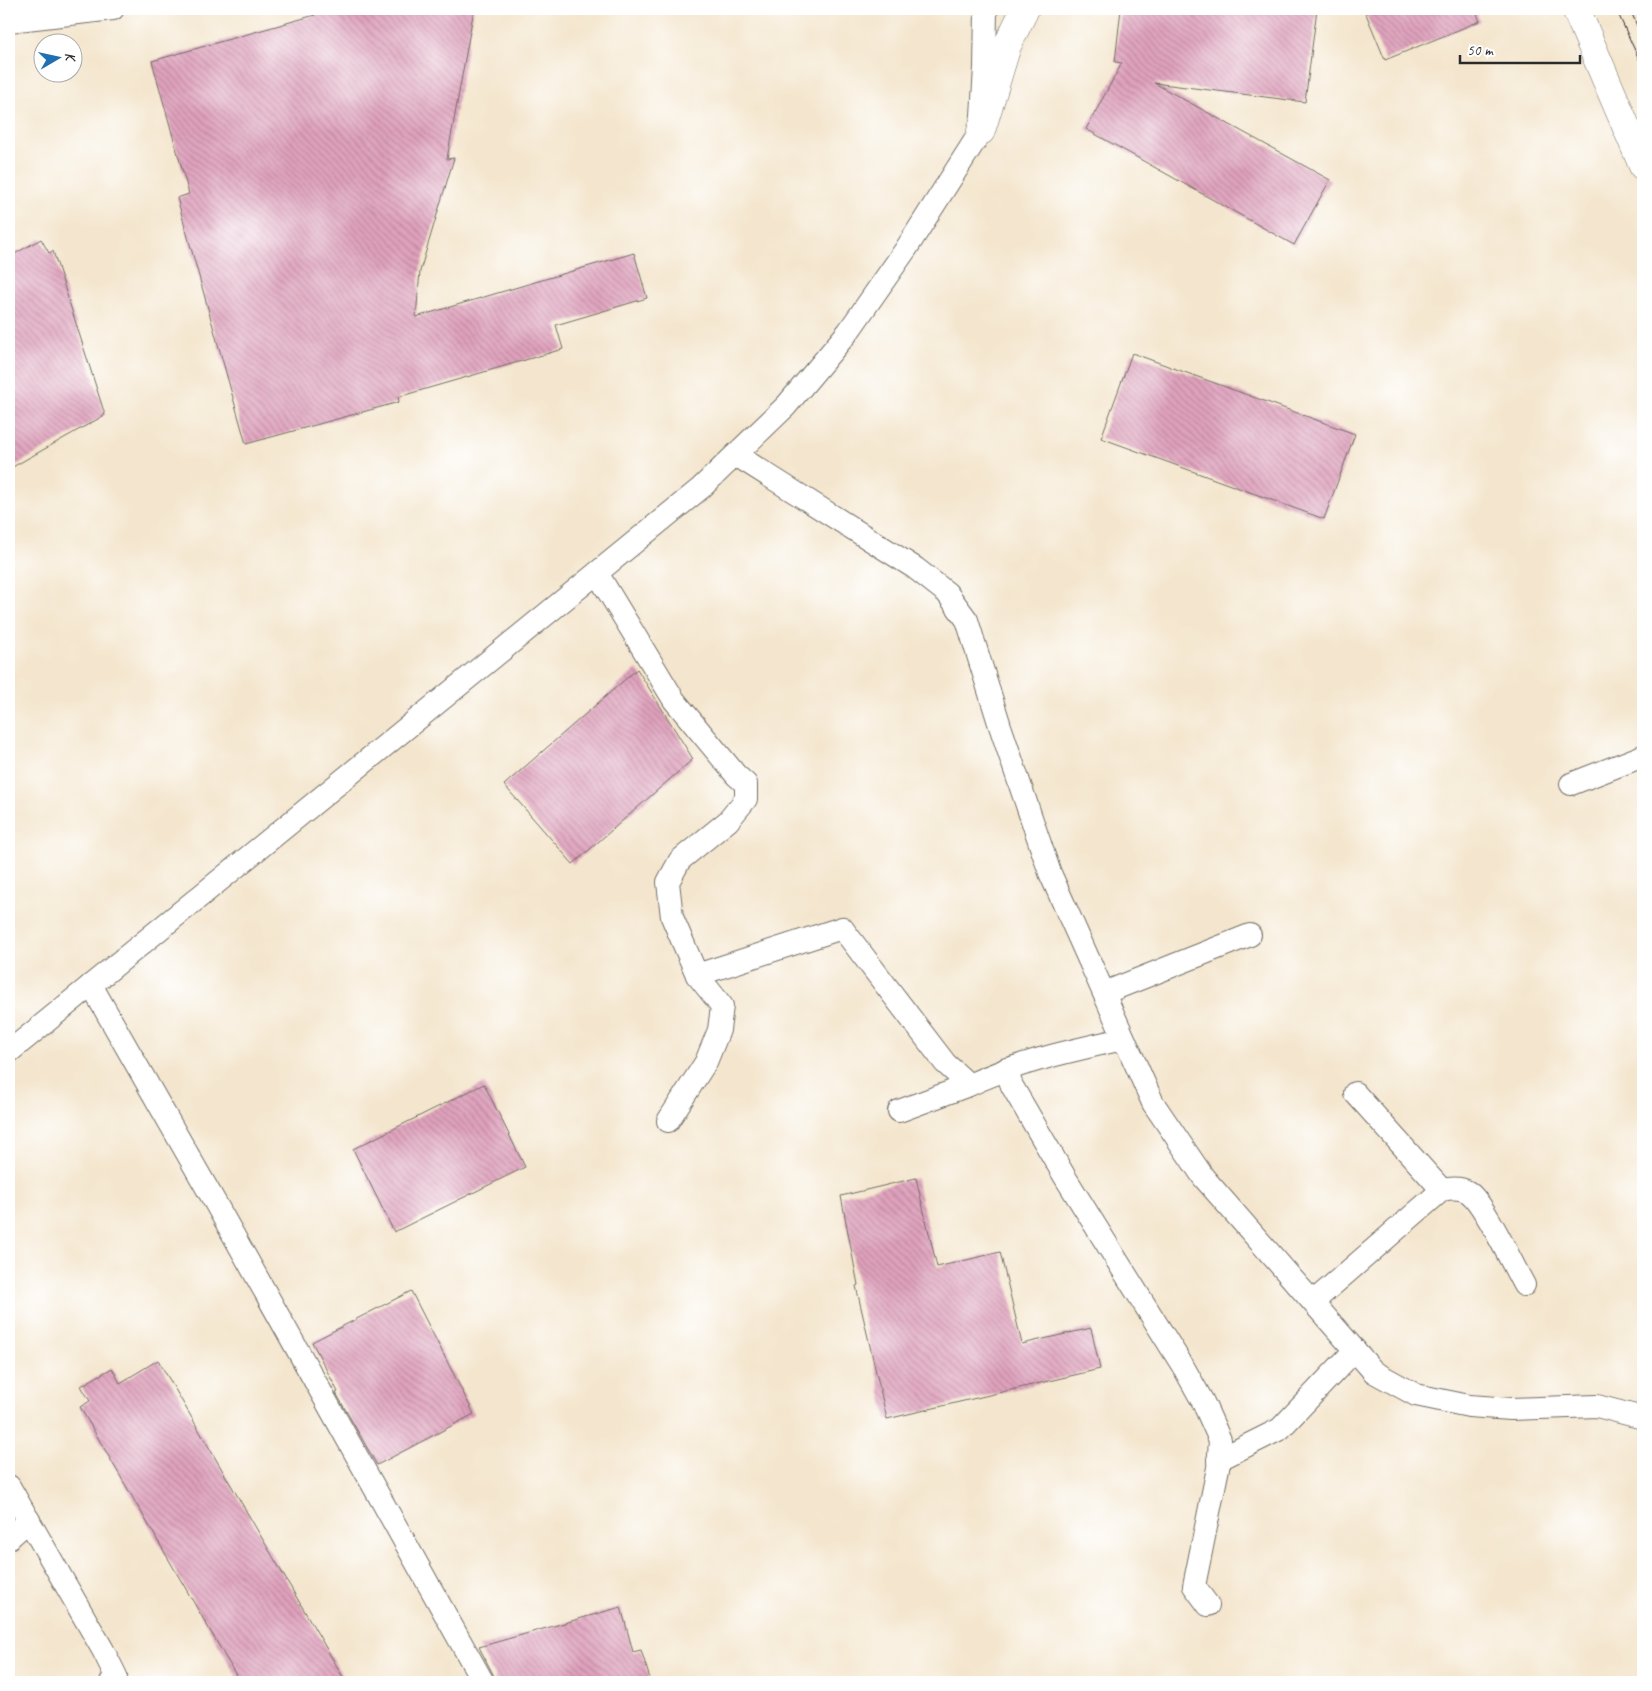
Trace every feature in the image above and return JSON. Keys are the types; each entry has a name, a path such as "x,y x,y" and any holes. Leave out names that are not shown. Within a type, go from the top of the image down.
{"highway":[{"path":"981,131 1008,46 1025,9"},
{"path":"1563,9 1616,100"},
{"path":"1576,9 1643,166"}],"street":[{"path":"9,21 113,9"},
{"path":"977,9 985,68"},
{"path":"9,1052 701,488 786,406 848,332 906,249 981,131 986,9"},
{"path":"736,455 915,568 947,593 967,620 1000,726 1050,873 1153,1103 1204,1178 1374,1372 1416,1395 1469,1406 1511,1409 1597,1406 1643,1418"},
{"path":"597,573 674,700 736,775 746,784 746,800 728,821 680,860 668,882 672,917 697,976 722,1006 719,1030 706,1062 668,1121"},
{"path":"1571,784 1643,756"},
{"path":"697,976 842,928 944,1063 969,1085"},
{"path":"1104,993 1250,935"},
{"path":"91,985 216,1204 483,1682"},
{"path":"899,1111 1006,1069 1050,1056 1123,1039"},
{"path":"1006,1069 1012,1086 1065,1177 1184,1368 1203,1402 1220,1440 1218,1468 1194,1586 1208,1605"},
{"path":"1355,1093 1442,1190"},
{"path":"1314,1302 1442,1190 1448,1188 1462,1189 1473,1196 1484,1212 1524,1285"},
{"path":"1218,1460 1280,1429 1355,1350"},
{"path":"9,1486 104,1650 116,1676 110,1682"},
{"path":"9,1538 29,1520"}],"building":[{"path":"314,9 474,9 447,159 454,158 420,271 416,317 634,253 647,298 556,325 563,349 398,397 399,402 246,444 177,198 189,194 152,61 315,15"},
{"path":"1121,9 1317,9 1305,102 1154,83 1330,180 1294,245 1086,129 1122,63 1115,62"},
{"path":"1364,9 1475,9 1480,21 1385,60"},
{"path":"41,239 49,253 53,251 105,415 9,469 9,257"},
{"path":"1132,353 1355,434 1324,519 1101,438"},
{"path":"637,669 693,759 573,864 504,785"},
{"path":"484,1084 525,1167 394,1232 353,1149"},
{"path":"916,1178 937,1267 1000,1252 1022,1344 1091,1328 1100,1369 887,1419 856,1286 858,1285 841,1196"},
{"path":"411,1291 474,1414 377,1465 336,1393 338,1392 312,1342"},
{"path":"158,1360 346,1682 240,1682 80,1407 90,1401 81,1386 112,1368 120,1383"},
{"path":"621,1607 633,1652 641,1650 651,1682 496,1682 479,1647"}],"tram line":[{"path":"1616,9 1643,68"},
{"path":"1630,9 1643,40"}]}
